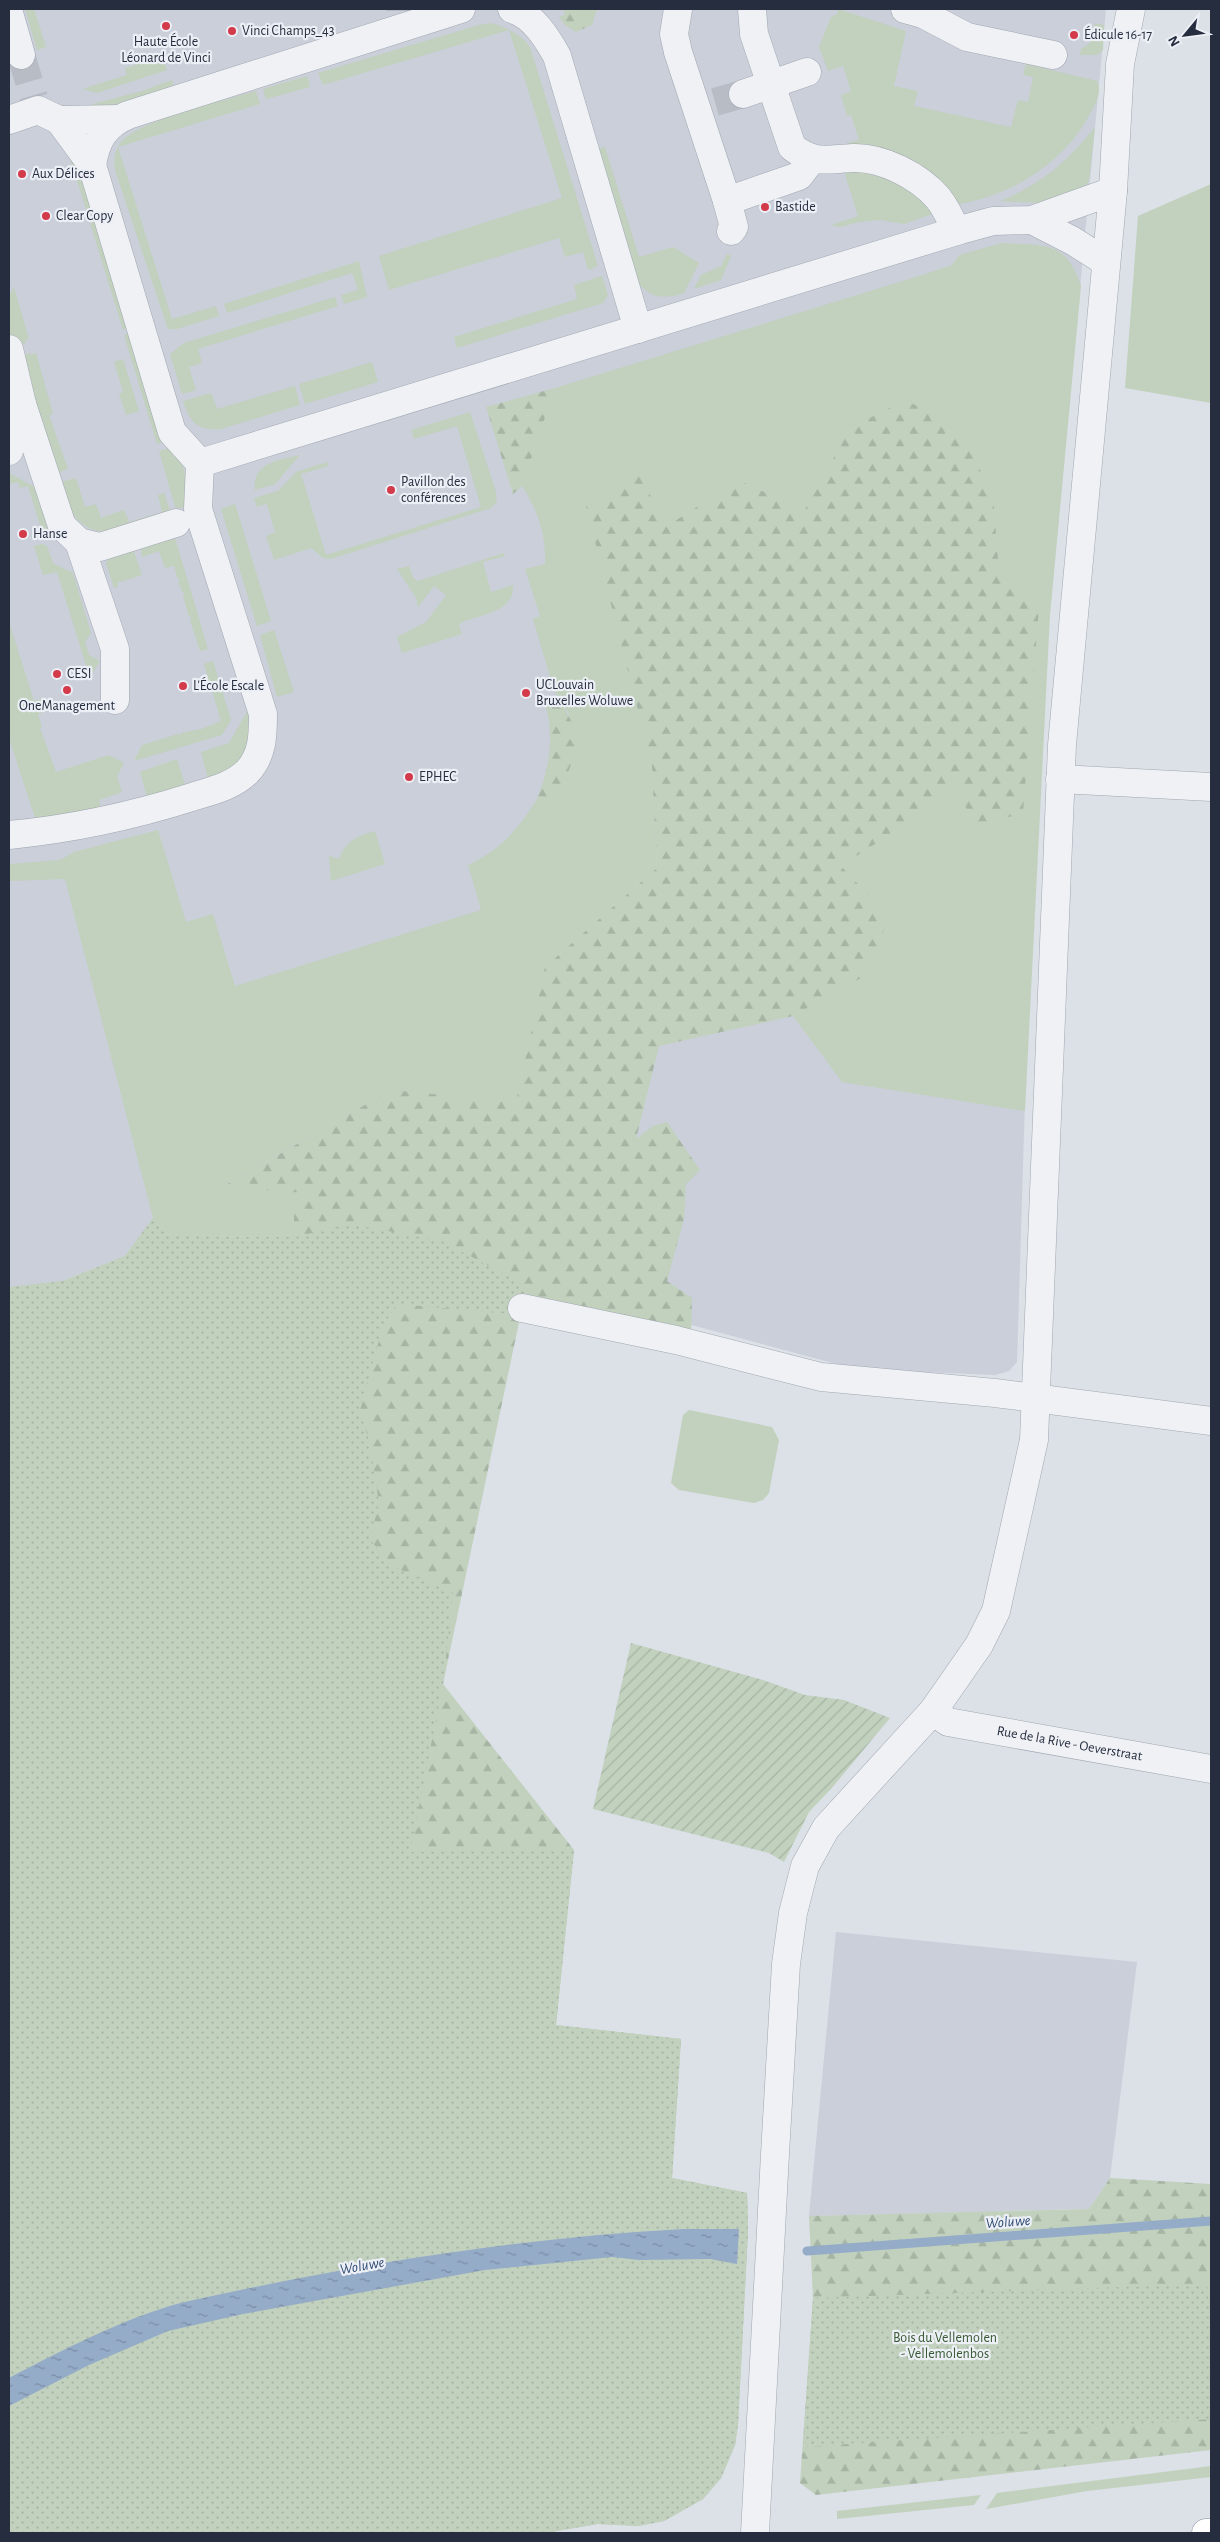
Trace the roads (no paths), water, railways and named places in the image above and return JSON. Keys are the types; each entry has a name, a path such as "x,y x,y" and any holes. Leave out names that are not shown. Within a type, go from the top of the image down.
{"highway":[{"path":"1206,2533 1211,2533"}],"street":[{"path":"92,165 96,145 106,128 119,118 403,18 461,9"},
{"path":"512,9 533,22 549,41 556,56 638,329"},
{"path":"678,9 674,34 706,105 734,227 731,231"},
{"path":"752,9 754,34 792,147 812,159 826,162 854,158 876,161 921,182 938,198 948,213 956,231"},
{"path":"905,9 923,14 967,37 1053,56"},
{"path":"755,2533 786,1964 793,1913 805,1866 826,1828 933,1711 979,1645 996,1611 1034,1440 1060,779 1112,191 1120,64 1131,9"},
{"path":"9,13 21,55"},
{"path":"743,94 807,72"},
{"path":"9,120 44,110 119,118"},
{"path":"9,836 116,819 166,805 232,782 246,773 257,757 264,736 263,714 198,509 200,463 172,432 92,165 44,110"},
{"path":"725,184 799,176 812,159"},
{"path":"200,463 956,231 993,220 1032,220 1112,191"},
{"path":"1032,220 1073,240 1106,262"},
{"path":"9,349 22,404 62,526 80,542 100,547 176,523"},
{"path":"22,404 10,447 47,480"},
{"path":"80,542 115,648 115,700"},
{"path":"1060,779 1211,787"},
{"path":"522,1308 676,1340 821,1377 995,1393 1211,1421"},
{"name":"Rue de la Rive - Oeverstraat","path":"933,1711 948,1722 1211,1769"}],"water":[{"path":"684,2229 739,2229 737,2264 710,2259 639,2260 612,2257 485,2270 243,2314 168,2331 89,2365 9,2406 9,2378 115,2326 180,2303 305,2277 430,2256 557,2239"}],"waterway":[{"name":"Woluwe","path":"807,2251 1211,2221"}],"tunnel":[{"path":"21,55 34,98"},
{"path":"715,102 743,94"}],"place":[{"name":"Haute École Léonard de Vinci","path":"166,26"},
{"name":"Vinci Champs_43","path":"232,31"},
{"name":"Édicule 16-17","path":"1074,35"},
{"name":"Aux Délices","path":"22,174"},
{"name":"Bastide","path":"765,207"},
{"name":"Clear Copy","path":"46,216"},
{"name":"Pavillon des conférences","path":"391,490"},
{"name":"Hanse","path":"23,534"},
{"name":"CESI","path":"57,674"},
{"name":"L'École Escale","path":"183,686"},
{"name":"OneManagement","path":"67,690"},
{"name":"UCLouvain Bruxelles Woluwe","path":"526,693"},
{"name":"EPHEC","path":"409,777"}],"park label":[{"name":"Bois du Vellemolen - Vellemolenbos","path":"945,2346"}]}
